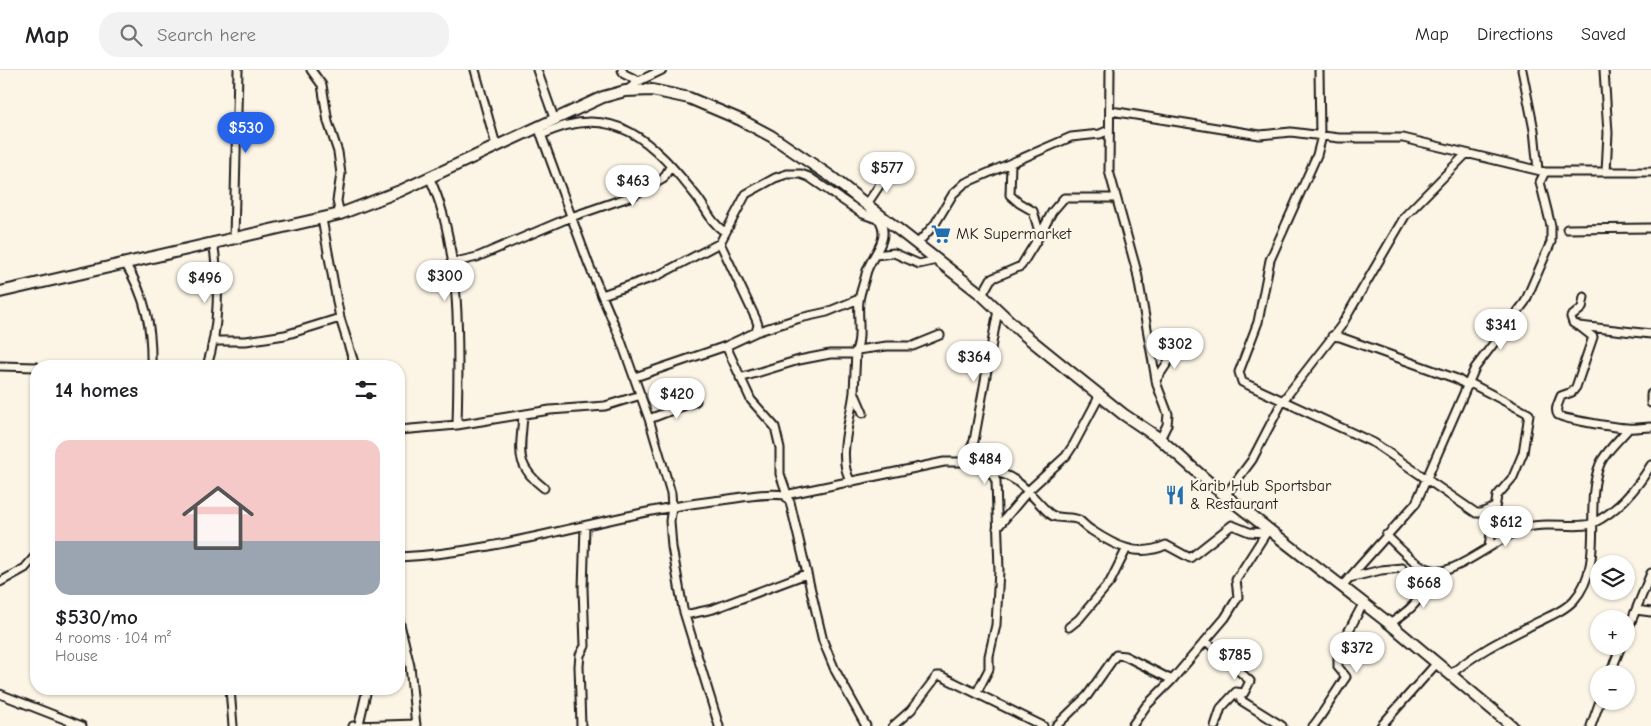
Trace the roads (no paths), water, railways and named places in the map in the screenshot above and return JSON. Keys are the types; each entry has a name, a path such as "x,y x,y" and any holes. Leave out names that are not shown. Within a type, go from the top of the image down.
{"main road":[{"path":"0,292 340,214 374,202 496,145 540,131 554,118 603,97 625,91 652,90 689,98 741,120 771,136 867,204 982,295 1021,332 1100,395 1160,439 1267,531 1345,582 1363,604 1390,624 1512,726"}],"street":[{"path":"234,238 238,70"},
{"path":"311,70 322,85 328,122 338,152 341,174 337,201 340,214"},
{"path":"475,70 496,145"},
{"path":"537,70 554,118"},
{"path":"622,70 624,74 639,81"},
{"path":"625,91 639,81 662,70"},
{"path":"1110,70 1109,171 1115,198 1134,256 1156,380 1169,420 1160,439"},
{"path":"1319,70 1321,136 1317,155 1270,260 1258,322 1239,372 1242,382 1374,443 1476,513 1481,513 1495,507"},
{"path":"1345,582 1416,503 1451,419 1480,360 1525,302 1551,242 1551,226 1540,182 1541,171 1522,70"},
{"path":"1604,70 1608,133 1606,172"},
{"path":"1111,111 1260,135 1284,132 1321,136 1403,138 1541,171 1651,172"},
{"path":"719,726 684,616 672,547 670,521 671,493 649,419 635,377 571,217 540,131 594,121 606,122 640,138 656,150 697,198 714,224 725,232"},
{"path":"917,244 935,224 954,194 966,183 995,168 1071,137 1100,134 1109,130"},
{"path":"1225,496 1252,460 1282,402 1341,326 1405,216 1466,154"},
{"path":"1011,163 1010,195 1033,211 1040,236"},
{"path":"451,263 477,257 571,217 640,192 662,179 670,167"},
{"path":"867,204 879,186 881,173"},
{"path":"602,295 663,273 720,243 746,194 775,178 787,174 800,174 809,177 862,214 891,224"},
{"path":"429,177 441,204 451,263 457,316 457,425"},
{"path":"982,295 991,279 1014,271 1021,266 1040,236 1052,212 1064,198 1115,198"},
{"path":"322,219 340,318 352,360"},
{"path":"851,482 845,473 843,456 854,392 859,299 867,269 883,238 883,227 880,221"},
{"path":"1567,228 1651,228"},
{"path":"209,360 215,341 216,256 213,242"},
{"path":"720,243 757,328"},
{"path":"875,255 894,253 919,264 937,260"},
{"path":"125,263 142,298 150,321 151,360"},
{"path":"1584,297 1582,308 1571,317 1573,323 1593,337 1576,387 1572,392 1561,396 1556,408 1557,414 1560,417 1571,420 1628,429 1651,426"},
{"path":"635,377 726,346 757,328 765,329 827,312 859,299"},
{"path":"965,462 974,441 998,310"},
{"path":"215,341 246,341 285,335 340,318"},
{"path":"1579,326 1651,334"},
{"path":"740,378 786,363 830,354 854,354 856,351 887,346 913,346 940,335"},
{"path":"1332,336 1340,336 1457,379 1529,414 1523,453 1513,477 1497,496 1489,546"},
{"path":"726,346 751,400 775,427 780,448 780,474 790,502 823,641 835,670 866,726"},
{"path":"1156,380 1178,347"},
{"path":"0,366 30,367"},
{"path":"854,392 863,413"},
{"path":"1651,394 1651,402"},
{"path":"405,429 457,425 550,410 605,406 641,395"},
{"path":"997,528 1029,490 1074,444 1100,395"},
{"path":"649,419 696,401"},
{"path":"523,415 522,466 530,478 544,488"},
{"path":"1450,675 1479,652 1560,610 1573,601 1582,587 1591,564 1591,524 1600,463 1628,429"},
{"path":"405,557 428,556 538,538 634,514 672,507 786,494 944,462 965,462 1011,478 1029,490 1050,515 1079,520 1089,529 1126,550 1153,551 1166,545 1190,558 1232,525 1249,532 1267,531"},
{"path":"1386,535 1421,568 1438,572 1450,569 1505,536 1533,525 1591,524 1622,502 1642,480 1651,464"},
{"path":"976,692 989,669 989,656 996,625 999,570 996,481 991,472"},
{"path":"581,726 579,666 585,640 583,588 585,527"},
{"path":"1132,726 1146,706 1172,680 1225,618 1238,597 1236,580 1267,531"},
{"path":"1069,627 1079,619 1110,582 1126,550"},
{"path":"0,582 25,568 30,562"},
{"path":"1345,582 1381,570 1402,568"},
{"path":"1390,624 1415,604 1420,596 1424,577 1431,570"},
{"path":"1651,573 1636,610 1651,612"},
{"path":"684,616 713,610 806,574"},
{"path":"1312,726 1316,724 1322,711 1346,677 1338,667 1338,651 1363,604"},
{"path":"1206,641 1250,681 1244,693 1236,692"},
{"path":"365,695 356,725 416,725 410,666 405,650"},
{"path":"1056,726 1087,696 1116,655 1125,656 1172,680"},
{"path":"1381,726 1436,664"},
{"path":"894,726 911,710 937,676 952,680 1043,726"},
{"path":"1215,726 1221,708 1236,692"},
{"path":"1236,692 1242,701 1282,726"},
{"path":"0,694 82,726"},
{"path":"230,695 233,726"},
{"path":"1592,726 1597,710"}],"place":[{"name":"MK Supermarket","path":"941,234"},
{"name":"Karib Hub Sportsbar & Restaurant","path":"1175,495"}]}
